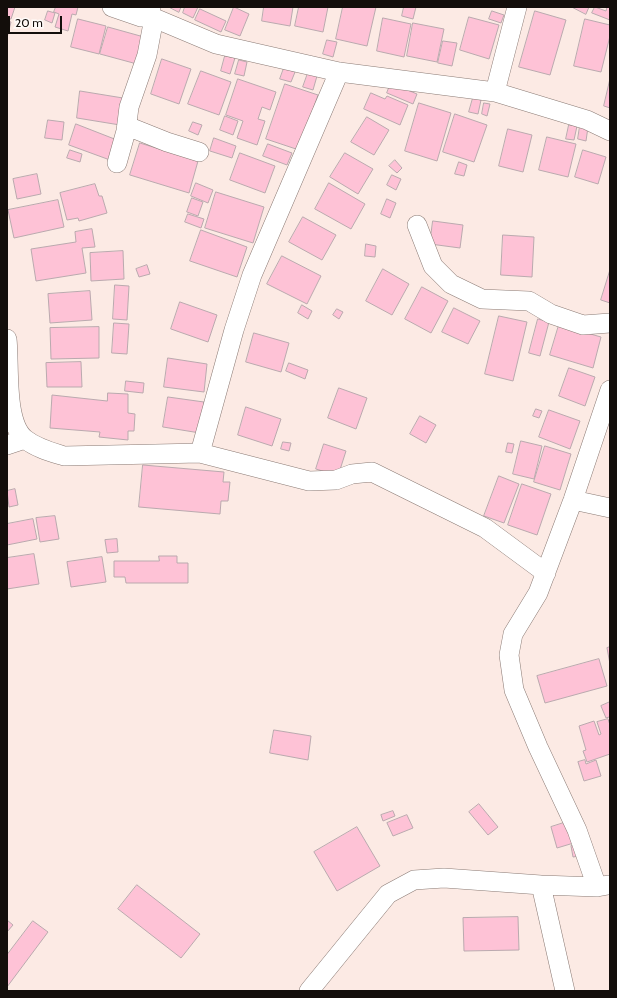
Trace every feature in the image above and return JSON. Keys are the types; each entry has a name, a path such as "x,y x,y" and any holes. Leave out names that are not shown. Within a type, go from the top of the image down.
{"street":[{"path":"112,7 141,17 151,13 216,44 339,72 495,92 587,120 610,131"},
{"path":"495,92 517,7"},
{"path":"117,163 126,126 128,107 147,56 151,13"},
{"path":"200,453 234,330 252,275 339,72"},
{"path":"126,126 167,142 199,152"},
{"path":"417,225 433,266 451,284 482,299 529,301 551,314 583,325 610,323"},
{"path":"7,339 12,412 15,425 25,439 43,450 64,456 200,453 309,481 336,480 352,474 372,472 485,528 546,572"},
{"path":"309,991 388,894 414,880 444,878 541,885 604,886 538,747 514,690 509,655 512,634 538,593 573,500 610,390"},
{"path":"7,445 25,439"},
{"path":"573,500 610,508"},
{"path":"541,885 565,991"}],"building":[{"path":"7,7 15,7 11,19 7,18"},
{"path":"56,7 78,7 76,15 72,14 68,31 55,27 59,14 54,12"},
{"path":"169,7 181,7 179,12"},
{"path":"185,7 198,7 193,18 183,13"},
{"path":"234,7 249,14 240,36 225,30"},
{"path":"264,7 293,7 290,26 262,21"},
{"path":"299,7 328,7 323,32 295,26"},
{"path":"343,7 376,7 367,46 336,39"},
{"path":"404,7 416,7 413,19 402,16"},
{"path":"572,7 589,7 586,14"},
{"path":"595,7 606,11 607,7 610,7 610,20 592,13"},
{"path":"200,9 226,21 221,32 195,20"},
{"path":"48,11 55,13 52,23 45,20"},
{"path":"492,11 504,15 501,23 489,19"},
{"path":"535,11 566,20 550,75 519,67"},
{"path":"469,17 499,25 489,59 460,50"},
{"path":"383,18 411,24 404,57 377,51"},
{"path":"78,19 106,26 99,54 71,47"},
{"path":"585,19 610,25 610,36 601,72 574,66"},
{"path":"7,21 11,22 7,38"},
{"path":"413,23 444,29 437,62 407,56"},
{"path":"108,27 144,37 137,64 100,54"},
{"path":"327,40 337,42 333,57 323,54"},
{"path":"443,41 457,43 452,66 438,63"},
{"path":"225,56 235,58 230,74 221,71"},
{"path":"162,59 191,69 179,104 151,94"},
{"path":"239,60 247,62 244,76 235,74"},
{"path":"284,68 295,72 291,82 280,79"},
{"path":"201,71 231,82 219,115 188,104"},
{"path":"308,73 317,76 313,90 303,87"},
{"path":"238,79 276,92 270,110 262,107 258,119 265,121 257,145 237,138 243,121 226,115"},
{"path":"610,79 610,108 604,106"},
{"path":"391,83 417,94 413,104 387,93"},
{"path":"285,84 318,95 299,150 266,139"},
{"path":"80,91 123,98 120,125 77,118"},
{"path":"371,93 385,99 387,96 408,105 400,125 364,109"},
{"path":"473,98 481,100 478,114 469,112"},
{"path":"419,103 451,113 437,161 405,151"},
{"path":"484,103 490,104 487,116 482,114"},
{"path":"455,114 487,125 474,162 443,152"},
{"path":"225,116 238,121 233,135 220,130"},
{"path":"367,117 389,130 374,155 351,142"},
{"path":"48,120 64,122 62,140 45,138"},
{"path":"193,122 202,125 198,135 189,131"},
{"path":"76,124 117,140 110,160 69,145"},
{"path":"569,125 577,126 574,140 566,139"},
{"path":"580,126 588,127 586,141 578,139"},
{"path":"508,129 532,135 523,172 499,166"},
{"path":"547,137 576,144 568,177 539,170"},
{"path":"214,138 236,146 232,158 210,151"},
{"path":"140,143 198,161 189,193 130,175"},
{"path":"268,144 292,153 287,165 263,156"},
{"path":"70,150 82,154 80,162 67,158"},
{"path":"583,150 606,157 598,184 575,177"},
{"path":"240,153 275,166 265,193 230,180"},
{"path":"345,153 373,169 358,194 330,177"},
{"path":"395,160 402,168 397,173 389,166"},
{"path":"459,162 467,165 464,176 455,174"},
{"path":"37,174 41,194 17,199 13,179"},
{"path":"392,175 401,179 396,190 387,185"},
{"path":"196,183 213,190 208,203 191,196"},
{"path":"329,183 365,204 351,229 315,209"},
{"path":"95,184 99,196 102,196 107,213 79,221 78,218 67,220 60,193"},
{"path":"216,192 264,207 253,243 205,228"},
{"path":"192,198 203,202 198,216 187,212"},
{"path":"387,199 396,203 390,218 381,214"},
{"path":"58,200 64,227 14,238 8,210"},
{"path":"188,214 204,219 201,228 185,222"},
{"path":"303,217 336,235 322,260 289,242"},
{"path":"433,221 463,225 460,248 430,244"},
{"path":"92,229 95,247 82,248 86,273 36,281 31,249 76,242 75,232"},
{"path":"201,230 247,247 237,277 190,261"},
{"path":"503,235 534,237 532,277 501,275"},
{"path":"366,244 376,246 375,257 365,256"},
{"path":"123,251 124,279 91,281 90,253"},
{"path":"282,256 321,276 307,304 267,284"},
{"path":"147,265 150,274 139,277 136,269"},
{"path":"383,269 409,284 392,315 366,301"},
{"path":"610,270 610,303 601,300"},
{"path":"115,285 129,286 127,320 113,319"},
{"path":"422,287 448,301 431,333 405,319"},
{"path":"90,291 92,320 50,323 48,294"},
{"path":"180,302 217,315 208,342 171,329"},
{"path":"302,305 312,311 308,319 298,313"},
{"path":"454,308 480,321 468,344 442,332"},
{"path":"337,309 343,312 339,319 333,315"},
{"path":"499,316 527,322 513,381 485,374"},
{"path":"538,319 549,322 540,356 529,353"},
{"path":"114,323 129,324 127,354 112,353"},
{"path":"559,325 601,337 593,368 550,355"},
{"path":"99,327 99,358 51,359 50,328"},
{"path":"254,333 289,343 281,372 246,362"},
{"path":"168,358 207,364 204,392 164,387"},
{"path":"81,362 82,387 47,387 46,363"},
{"path":"289,363 308,370 305,379 286,371"},
{"path":"569,368 595,377 585,406 559,396"},
{"path":"126,381 144,383 143,393 125,391"},
{"path":"339,388 367,398 356,429 328,418"},
{"path":"108,393 128,394 128,413 135,414 134,431 128,431 128,440 99,437 100,432 50,428 52,395 107,401"},
{"path":"168,397 204,402 200,433 163,427"},
{"path":"246,407 281,419 272,446 238,435"},
{"path":"536,409 542,411 539,418 533,416"},
{"path":"549,410 580,421 570,449 539,437"},
{"path":"420,416 436,425 426,443 410,434"},
{"path":"521,441 542,446 534,479 513,474"},
{"path":"283,442 291,443 289,451 281,449"},
{"path":"508,443 514,444 512,453 506,452"},
{"path":"324,444 346,451 338,476 316,469"},
{"path":"545,446 571,454 560,490 534,482"},
{"path":"143,465 224,472 223,482 230,482 228,501 221,501 220,514 139,507"},
{"path":"499,476 519,484 504,523 484,516"},
{"path":"522,484 551,494 537,535 508,525"},
{"path":"15,489 18,505 9,507 7,491"},
{"path":"55,516 59,539 40,542 36,518"},
{"path":"33,519 37,539 7,545 7,524"},
{"path":"117,539 118,552 107,553 105,540"},
{"path":"34,554 39,584 7,589 7,558"},
{"path":"159,556 177,556 177,563 188,563 188,583 126,583 125,577 114,577 114,561 159,561"},
{"path":"102,557 106,582 71,587 67,562"},
{"path":"610,647 610,664 607,648"},
{"path":"599,659 607,686 545,703 537,676"},
{"path":"610,702 610,719 609,717 606,718 601,706"},
{"path":"608,719 610,725 610,754 587,762 583,751 586,750 579,726 594,721 599,735 601,734 597,722"},
{"path":"274,730 311,736 308,760 270,753"},
{"path":"585,760 586,764 596,760 601,776 584,781 578,762"},
{"path":"479,804 498,827 488,835 469,812"},
{"path":"393,811 395,816 383,821 381,815"},
{"path":"407,815 413,828 393,836 387,823"},
{"path":"570,821 577,842 557,848 551,827"},
{"path":"357,827 380,866 337,891 314,852"},
{"path":"578,844 580,856 573,857 571,846"},
{"path":"137,885 200,934 181,958 118,909"},
{"path":"518,917 519,950 464,951 463,918"},
{"path":"7,920 13,925 7,932"},
{"path":"33,921 48,932 7,987 7,955"}]}
